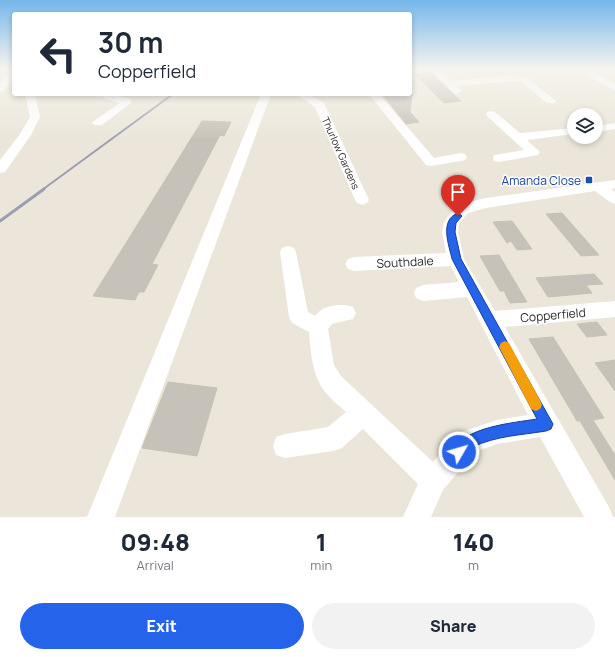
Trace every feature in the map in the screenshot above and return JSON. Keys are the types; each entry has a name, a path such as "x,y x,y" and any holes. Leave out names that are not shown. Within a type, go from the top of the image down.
{"street":[{"path":"540,92 551,101"},
{"path":"0,169 25,136 35,117 30,96"},
{"path":"98,123 126,102 108,96"},
{"path":"102,516 265,96"},
{"name":"Thurlow Gardens","path":"304,96 320,105 362,200"},
{"path":"376,96 431,162 461,157"},
{"path":"491,114 519,137 534,152 498,158"},
{"path":"603,128 615,126"},
{"path":"519,137 567,132"},
{"path":"599,517 546,424 456,259 450,232 452,222 463,209 486,203 615,184"},
{"path":"597,186 615,200"},
{"path":"288,252 299,317 318,327"},
{"name":"Southdale","path":"354,264 456,259"},
{"path":"423,293 472,289"},
{"name":"Copperfield","path":"490,320 615,309"},
{"path":"346,313 326,316 318,327 324,368 334,384 434,481"},
{"path":"285,446 334,439 363,413"},
{"path":"417,517 434,481 467,442 497,432 546,424"}],"building":[{"path":"433,92 451,92 461,101 444,103"},
{"path":"384,96 412,96 410,112 419,122 406,124"},
{"path":"202,121 231,122 224,136 220,135 152,264 158,265 144,292 139,292 135,300 93,296"},
{"path":"562,213 599,255 581,256 546,214"},
{"path":"512,221 532,249 517,250 511,241 507,243 493,222"},
{"path":"499,255 527,302 510,303 504,291 500,291 480,256"},
{"path":"594,274 603,284 586,285 592,293 548,297 536,278"},
{"path":"597,322 607,335 587,337 577,324"},
{"path":"553,337 604,418 593,420 615,455 615,480 580,421 577,421 529,339"},
{"path":"615,360 615,391 595,363"},
{"path":"168,382 217,388 197,456 142,448"}],"railway":[{"path":"42,190 170,96"},
{"path":"0,221 44,189"}],"slow traffic":[{"path":"505,347 536,405"}],"place":[{"name":"Amanda Close","path":"589,180"}],"route":[{"path":"458,216 452,222 450,232 456,259 546,424 497,432 467,442 459,452"}]}
